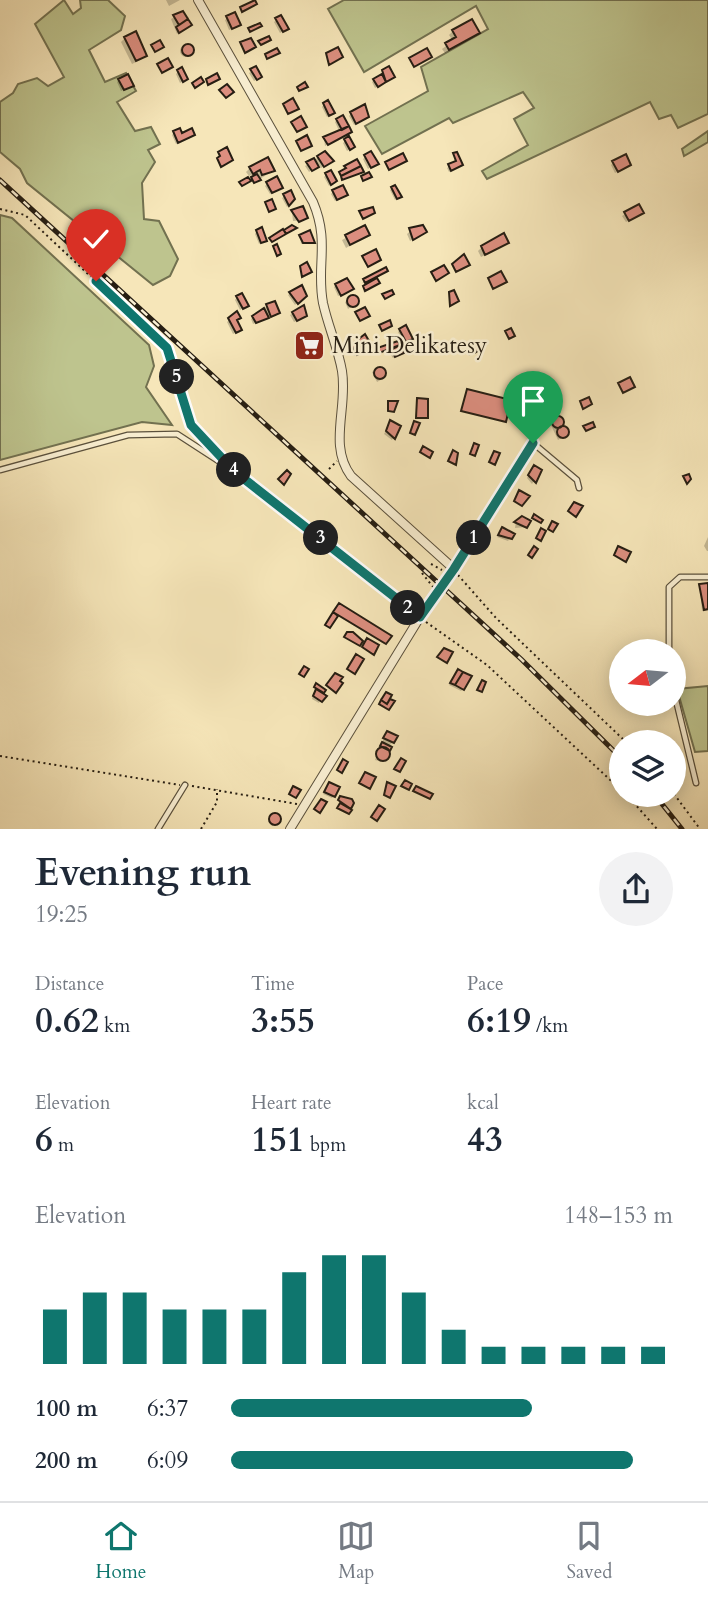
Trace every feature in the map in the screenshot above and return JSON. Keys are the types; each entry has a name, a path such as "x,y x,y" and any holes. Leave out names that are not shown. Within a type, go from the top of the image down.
{"street":[{"path":"198,0 313,202 322,223 323,301 342,372 344,408 338,445 340,458 351,476 454,569 420,617 290,829"}],"lane":[{"path":"0,470 128,435 177,434 234,471 420,617"},
{"path":"454,569 533,443 577,480 579,488"},
{"path":"669,639 669,586 680,578 708,577"},
{"path":"680,716 696,783"},
{"path":"158,829 185,785"}],"path":[{"path":"0,209 25,215 167,348 191,425 217,452"},
{"path":"329,469 340,458"},
{"path":"454,569 496,618 613,730"},
{"path":"422,573 436,594"},
{"path":"420,617 487,665 609,779"},
{"path":"0,756 305,805"},
{"path":"201,829 217,802 217,789"},
{"path":"638,807 657,829"},
{"path":"684,807 700,829"}],"green space":[{"path":"64,0 73,14 81,8 80,0 108,0 125,16 121,30 89,50 105,82 126,73 136,91 117,102 135,131 151,127 160,144 148,150 155,162 142,183 144,219 159,221 178,259 170,276 153,285 27,183 20,169 0,152 0,102 13,93 18,84 37,78 48,86 64,77 35,24"},
{"path":"344,0 708,0 708,114 678,128 671,115 659,119 650,102 487,179 482,171 528,145 514,119 534,108 523,92 453,123 449,118 382,154 365,126 428,91 421,67 488,29 476,6 364,72 328,9"},
{"path":"708,131 708,142 684,156 682,149"},
{"path":"0,215 12,218 149,345 154,366 146,387 172,425 142,422 0,460"},
{"path":"708,686 708,751 695,752 685,716 686,688"}],"building":[{"path":"255,0 257,4 242,12 240,7"},
{"path":"183,11 188,19 179,25 173,15"},
{"path":"235,12 241,25 232,29 226,16"},
{"path":"281,15 289,29 283,32 275,18"},
{"path":"188,19 192,25 179,33 176,27"},
{"path":"472,19 480,33 449,50 445,43 456,37 452,30"},
{"path":"260,23 262,26 250,32 248,28"},
{"path":"136,31 147,56 136,61 124,37"},
{"path":"269,36 271,40 261,45 258,41"},
{"path":"251,38 256,47 245,53 240,42"},
{"path":"160,40 164,47 155,52 151,45"},
{"path":"183,45 193,45 193,55 183,55"},
{"path":"338,47 343,57 329,65 326,53"},
{"path":"277,48 280,53 267,59 265,54"},
{"path":"427,48 432,57 414,67 409,58"},
{"path":"168,58 173,67 162,73 157,64"},
{"path":"256,66 262,77 257,80 250,69"},
{"path":"389,66 395,77 386,82 382,70"},
{"path":"182,67 188,79 183,82 177,70"},
{"path":"217,73 220,79 208,85 206,79"},
{"path":"128,74 134,86 124,90 118,79"},
{"path":"382,74 386,82 378,87 373,79"},
{"path":"201,77 204,82 195,88 192,83"},
{"path":"305,82 308,87 299,91 297,87"},
{"path":"227,84 234,92 226,98 219,90"},
{"path":"293,98 299,109 288,114 283,104"},
{"path":"328,100 335,113 329,116 323,103"},
{"path":"365,104 369,117 356,124 350,112"},
{"path":"343,115 349,126 342,130 336,119"},
{"path":"301,116 307,127 297,132 291,122"},
{"path":"349,126 352,132 328,145 323,137"},
{"path":"180,128 182,133 192,128 195,135 178,143 173,131"},
{"path":"307,135 312,146 301,151 296,141"},
{"path":"349,136 355,147 350,150 344,139"},
{"path":"227,147 233,160 221,167 217,158 220,156 218,152"},
{"path":"325,151 334,161 324,167 317,156"},
{"path":"371,151 379,164 371,168 364,155"},
{"path":"457,152 463,165 451,171 448,164 456,161 453,153"},
{"path":"403,153 407,161 389,170 385,162"},
{"path":"626,154 631,165 618,172 612,161"},
{"path":"268,157 275,171 262,175 260,170 253,174 249,167"},
{"path":"314,158 319,167 312,171 306,162"},
{"path":"357,159 361,166 341,176 339,172 346,168 344,166"},
{"path":"361,166 364,172 342,180 341,176"},
{"path":"331,170 337,181 331,185 325,173"},
{"path":"369,172 372,177 363,181 361,176"},
{"path":"257,174 261,180 254,183 251,177"},
{"path":"277,176 283,188 272,193 266,182"},
{"path":"248,177 251,181 242,186 239,182"},
{"path":"343,185 348,195 337,200 332,190"},
{"path":"395,185 402,197 397,199 391,187"},
{"path":"291,190 295,199 289,206 283,194"},
{"path":"272,199 276,209 269,212 265,202"},
{"path":"639,204 644,213 629,221 624,212"},
{"path":"303,206 308,218 299,222 291,210"},
{"path":"373,207 375,213 363,219 359,211"},
{"path":"292,225 297,228 286,234 284,230"},
{"path":"365,225 370,235 350,245 345,235"},
{"path":"423,225 427,232 413,240 409,228"},
{"path":"262,227 267,241 261,243 256,230"},
{"path":"283,229 286,234 272,242 269,238"},
{"path":"310,230 315,243 303,243 299,235"},
{"path":"504,233 509,243 485,255 481,246"},
{"path":"277,244 281,254 277,256 273,246"},
{"path":"376,249 381,260 368,267 362,256"},
{"path":"464,254 470,265 456,272 452,264"},
{"path":"307,262 312,272 302,277 300,266"},
{"path":"444,265 449,273 436,281 431,272"},
{"path":"386,267 388,271 365,283 363,279"},
{"path":"501,271 507,282 493,289 488,278"},
{"path":"347,278 354,289 341,296 335,284"},
{"path":"377,278 380,283 365,291 363,286"},
{"path":"302,285 307,296 298,304 289,292"},
{"path":"392,290 394,294 385,299 382,294"},
{"path":"454,290 459,301 450,306 449,292"},
{"path":"242,293 249,306 243,309 236,296"},
{"path":"353,295 359,301 353,307 347,301"},
{"path":"275,301 280,313 271,317 266,304"},
{"path":"304,305 307,316 297,321 292,312"},
{"path":"365,307 370,316 360,321 355,312"},
{"path":"264,308 269,318 256,323 252,316"},
{"path":"237,311 241,318 237,320 242,330 236,333 228,318"},
{"path":"390,320 392,326 382,331 379,325"},
{"path":"406,325 413,339 406,342 399,329"},
{"path":"511,328 515,336 509,339 505,331"},
{"path":"365,334 369,341 354,350 351,345"},
{"path":"309,337 318,349 308,355 303,341"},
{"path":"369,341 372,347 357,355 354,350"},
{"path":"398,341 400,345 379,353 377,348"},
{"path":"468,342 478,342 478,352 468,352"},
{"path":"400,345 404,353 395,357 392,349"},
{"path":"375,368 385,368 385,378 375,378"},
{"path":"630,377 635,387 623,393 618,383"},
{"path":"467,389 511,400 506,422 461,411"},
{"path":"589,397 592,404 583,409 580,401"},
{"path":"417,398 428,399 428,418 416,418"},
{"path":"388,401 398,401 394,412 388,411"},
{"path":"558,416 564,422 558,428 552,422"},
{"path":"390,420 401,426 395,439 386,431"},
{"path":"414,421 420,423 415,435 410,433"},
{"path":"593,422 595,427 586,431 583,426"},
{"path":"563,426 569,432 563,438 557,432"},
{"path":"474,443 479,445 475,456 470,454"},
{"path":"423,446 433,452 430,458 420,452"},
{"path":"453,450 458,453 456,465 448,461"},
{"path":"494,451 500,453 495,465 489,462"},
{"path":"534,465 542,470 536,483 528,475"},
{"path":"287,470 291,474 284,485 278,479"},
{"path":"689,474 691,479 687,484 683,476"},
{"path":"519,490 530,496 522,506 514,501"},
{"path":"574,502 583,506 576,517 568,511"},
{"path":"534,514 543,520 541,523 532,518"},
{"path":"522,516 531,521 527,528 514,522"},
{"path":"552,521 558,524 553,532 548,529"},
{"path":"502,527 515,534 512,539 498,535"},
{"path":"541,528 546,531 541,541 536,538"},
{"path":"534,546 538,549 532,558 528,555"},
{"path":"618,546 631,552 626,562 614,555"},
{"path":"708,583 708,609 704,610 699,584"},
{"path":"339,603 392,636 386,644 333,612"},
{"path":"333,612 338,616 330,628 325,625"},
{"path":"347,632 353,632 363,641 360,646 344,637"},
{"path":"367,638 379,645 374,655 362,647"},
{"path":"444,648 453,652 447,663 437,657"},
{"path":"356,654 364,659 355,674 347,669"},
{"path":"304,666 309,669 304,677 299,674"},
{"path":"458,669 463,672 455,685 450,683"},
{"path":"463,672 472,676 464,690 455,685"},
{"path":"335,673 343,677 340,681 343,683 336,693 326,685"},
{"path":"482,680 486,682 482,692 477,690"},
{"path":"316,683 326,690 324,693 314,687"},
{"path":"316,689 327,696 322,702 313,696"},
{"path":"386,692 392,695 387,704 381,700"},
{"path":"390,699 395,701 389,710 379,704 381,700 387,704"},
{"path":"387,731 398,736 394,743 383,738"},
{"path":"382,742 392,747 390,751 380,746"},
{"path":"383,747 388,749 388,759 383,761 378,759 376,754 378,749"},
{"path":"401,758 406,761 400,772 394,769"},
{"path":"343,759 348,762 342,773 337,770"},
{"path":"365,772 376,777 370,789 359,783"},
{"path":"405,780 412,784 409,790 401,786"},
{"path":"329,782 340,787 335,797 324,792"},
{"path":"387,782 396,786 390,798 384,795"},
{"path":"293,786 301,790 296,798 289,794"},
{"path":"416,786 433,794 430,799 413,791"},
{"path":"340,796 352,799 354,803 351,809 338,800"},
{"path":"321,799 327,802 320,813 314,809"},
{"path":"340,803 352,810 349,814 337,808"},
{"path":"379,805 385,809 377,821 371,817"},
{"path":"275,813 281,819 275,825 269,819"}],"railway":[{"path":"0,180 521,659 609,746"},
{"path":"664,807 682,829"}],"place":[{"name":"Mini Delikatesy","path":"309,345"}],"route":[{"path":"96,281 167,348 191,425 234,471 420,617 454,569 533,443"}]}
